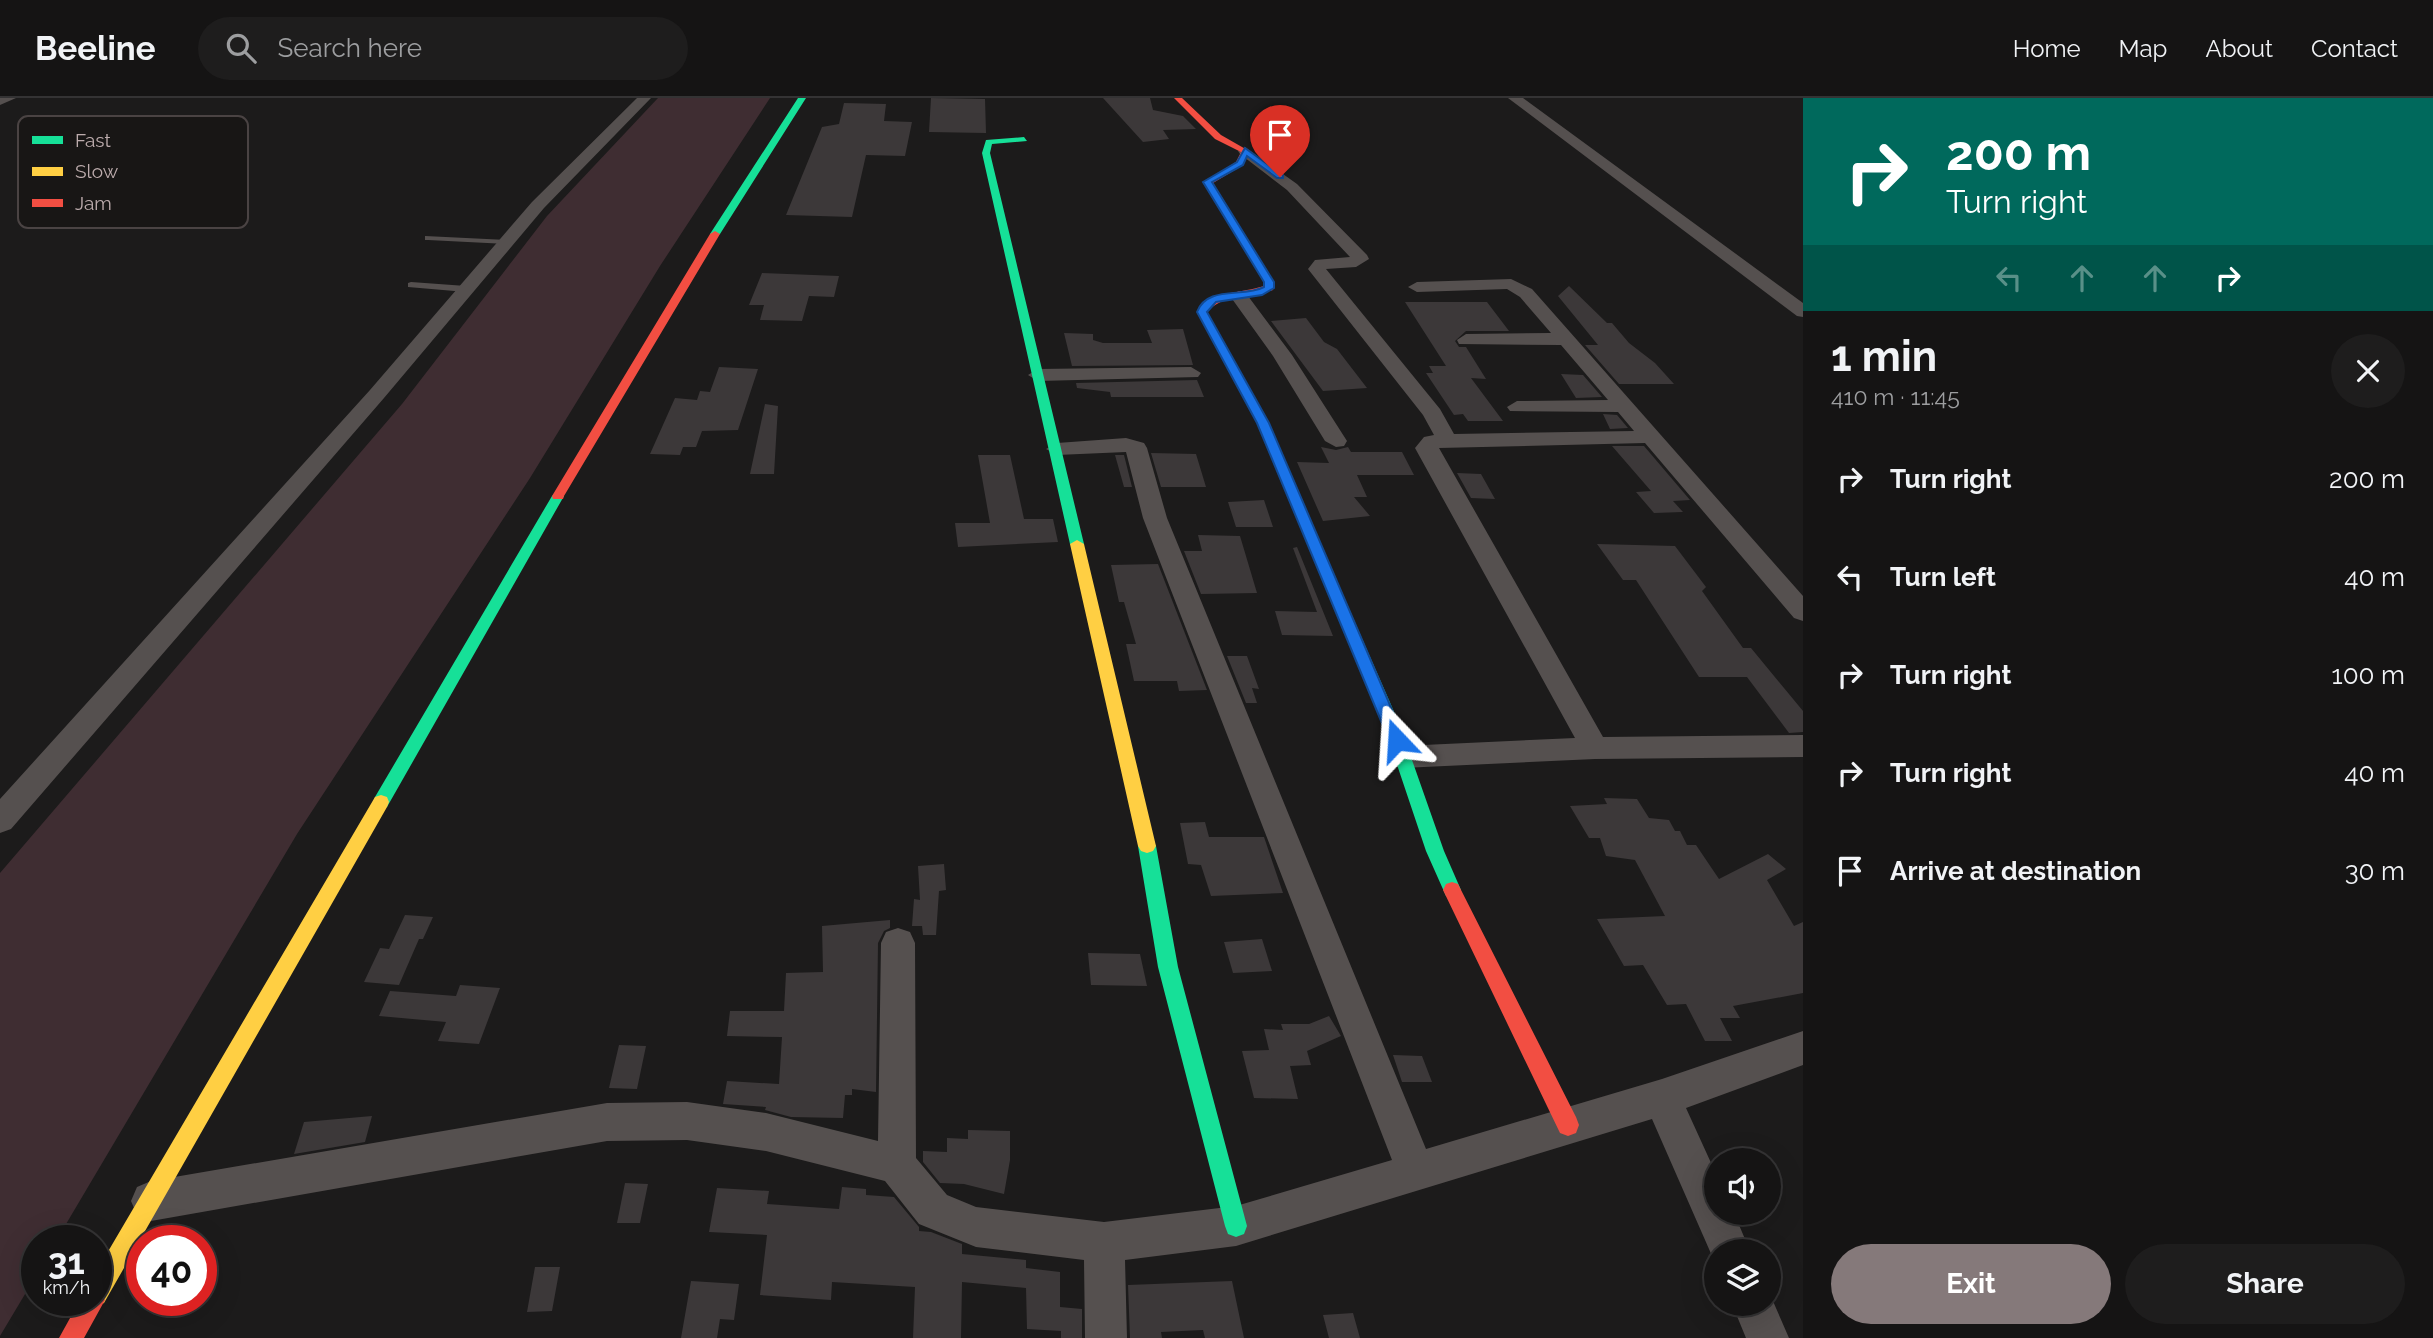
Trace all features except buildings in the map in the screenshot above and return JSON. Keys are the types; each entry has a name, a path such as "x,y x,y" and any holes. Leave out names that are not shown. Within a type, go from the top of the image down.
{"street":[{"path":"0,101 9,98"},
{"path":"0,820 538,205 644,98"},
{"path":"112,1268 559,495 697,262 802,98"},
{"path":"1178,98 1218,136 1245,151 1292,187 1361,259 1356,262 1321,264 1317,269 1433,413 1447,440"},
{"path":"1515,98 1803,312"},
{"path":"1024,139 989,142 986,153 1141,816 1168,967 1236,1226"},
{"path":"1245,151 1240,163 1208,182 1269,282 1269,288 1262,292 1213,299 1205,305 1202,312 1263,423 1391,723 1435,851 1464,917 1567,1125"},
{"path":"1417,287 1511,284 1526,293 1627,406 1803,612"},
{"path":"1239,296 1282,355 1336,440"},
{"path":"1466,340 1567,339"},
{"path":"1038,375 1191,373"},
{"path":"1517,407 1627,406"},
{"path":"1595,748 1426,447 1432,442 1447,440 1651,437"},
{"path":"1057,449 1126,444 1136,448 1155,518 1415,1171"},
{"path":"1402,757 1595,748 1803,746"},
{"path":"897,1165 898,943"},
{"path":"151,1201 481,1146 607,1122 687,1121 765,1132 897,1165 933,1210 976,1227 1104,1242 1236,1226 1662,1098 1803,1048"},
{"path":"1662,1098 1725,1239"},
{"path":"1104,1242 1106,1338"},
{"path":"71,1338 84,1316"},
{"path":"1758,1316 1768,1338"}],"lane":[{"path":"428,238 507,242"},
{"path":"411,285 466,289"}],"shaded area":[{"path":"658,98 770,98 660,266 530,478 297,834 65,1225 21,1225 21,1301 0,1336 0,873 402,404 547,216"}],"traffic: fast":[{"path":"715,234 802,98"},
{"path":"1024,139 989,142 986,153 1077,544"},
{"path":"381,802 558,496"},
{"path":"1349,625 1391,723 1435,851 1452,890"},
{"path":"1147,846 1168,967 1236,1226"}],"traffic: slow":[{"path":"1219,342 1263,423 1349,625"},
{"path":"1077,544 1147,846"},
{"path":"112,1267 381,802"}],"traffic: jam":[{"path":"1178,98 1218,137 1245,151 1240,163 1208,182 1269,282 1269,288 1215,300 1202,312 1219,342"},
{"path":"558,496 715,234"},
{"path":"1452,890 1568,1125"},
{"path":"71,1338 84,1316"}],"route":[{"path":"1280,177 1245,151 1245,158 1240,163 1208,182 1269,282 1269,288 1262,292 1213,299 1205,305 1202,312 1263,423 1397,740"}]}
